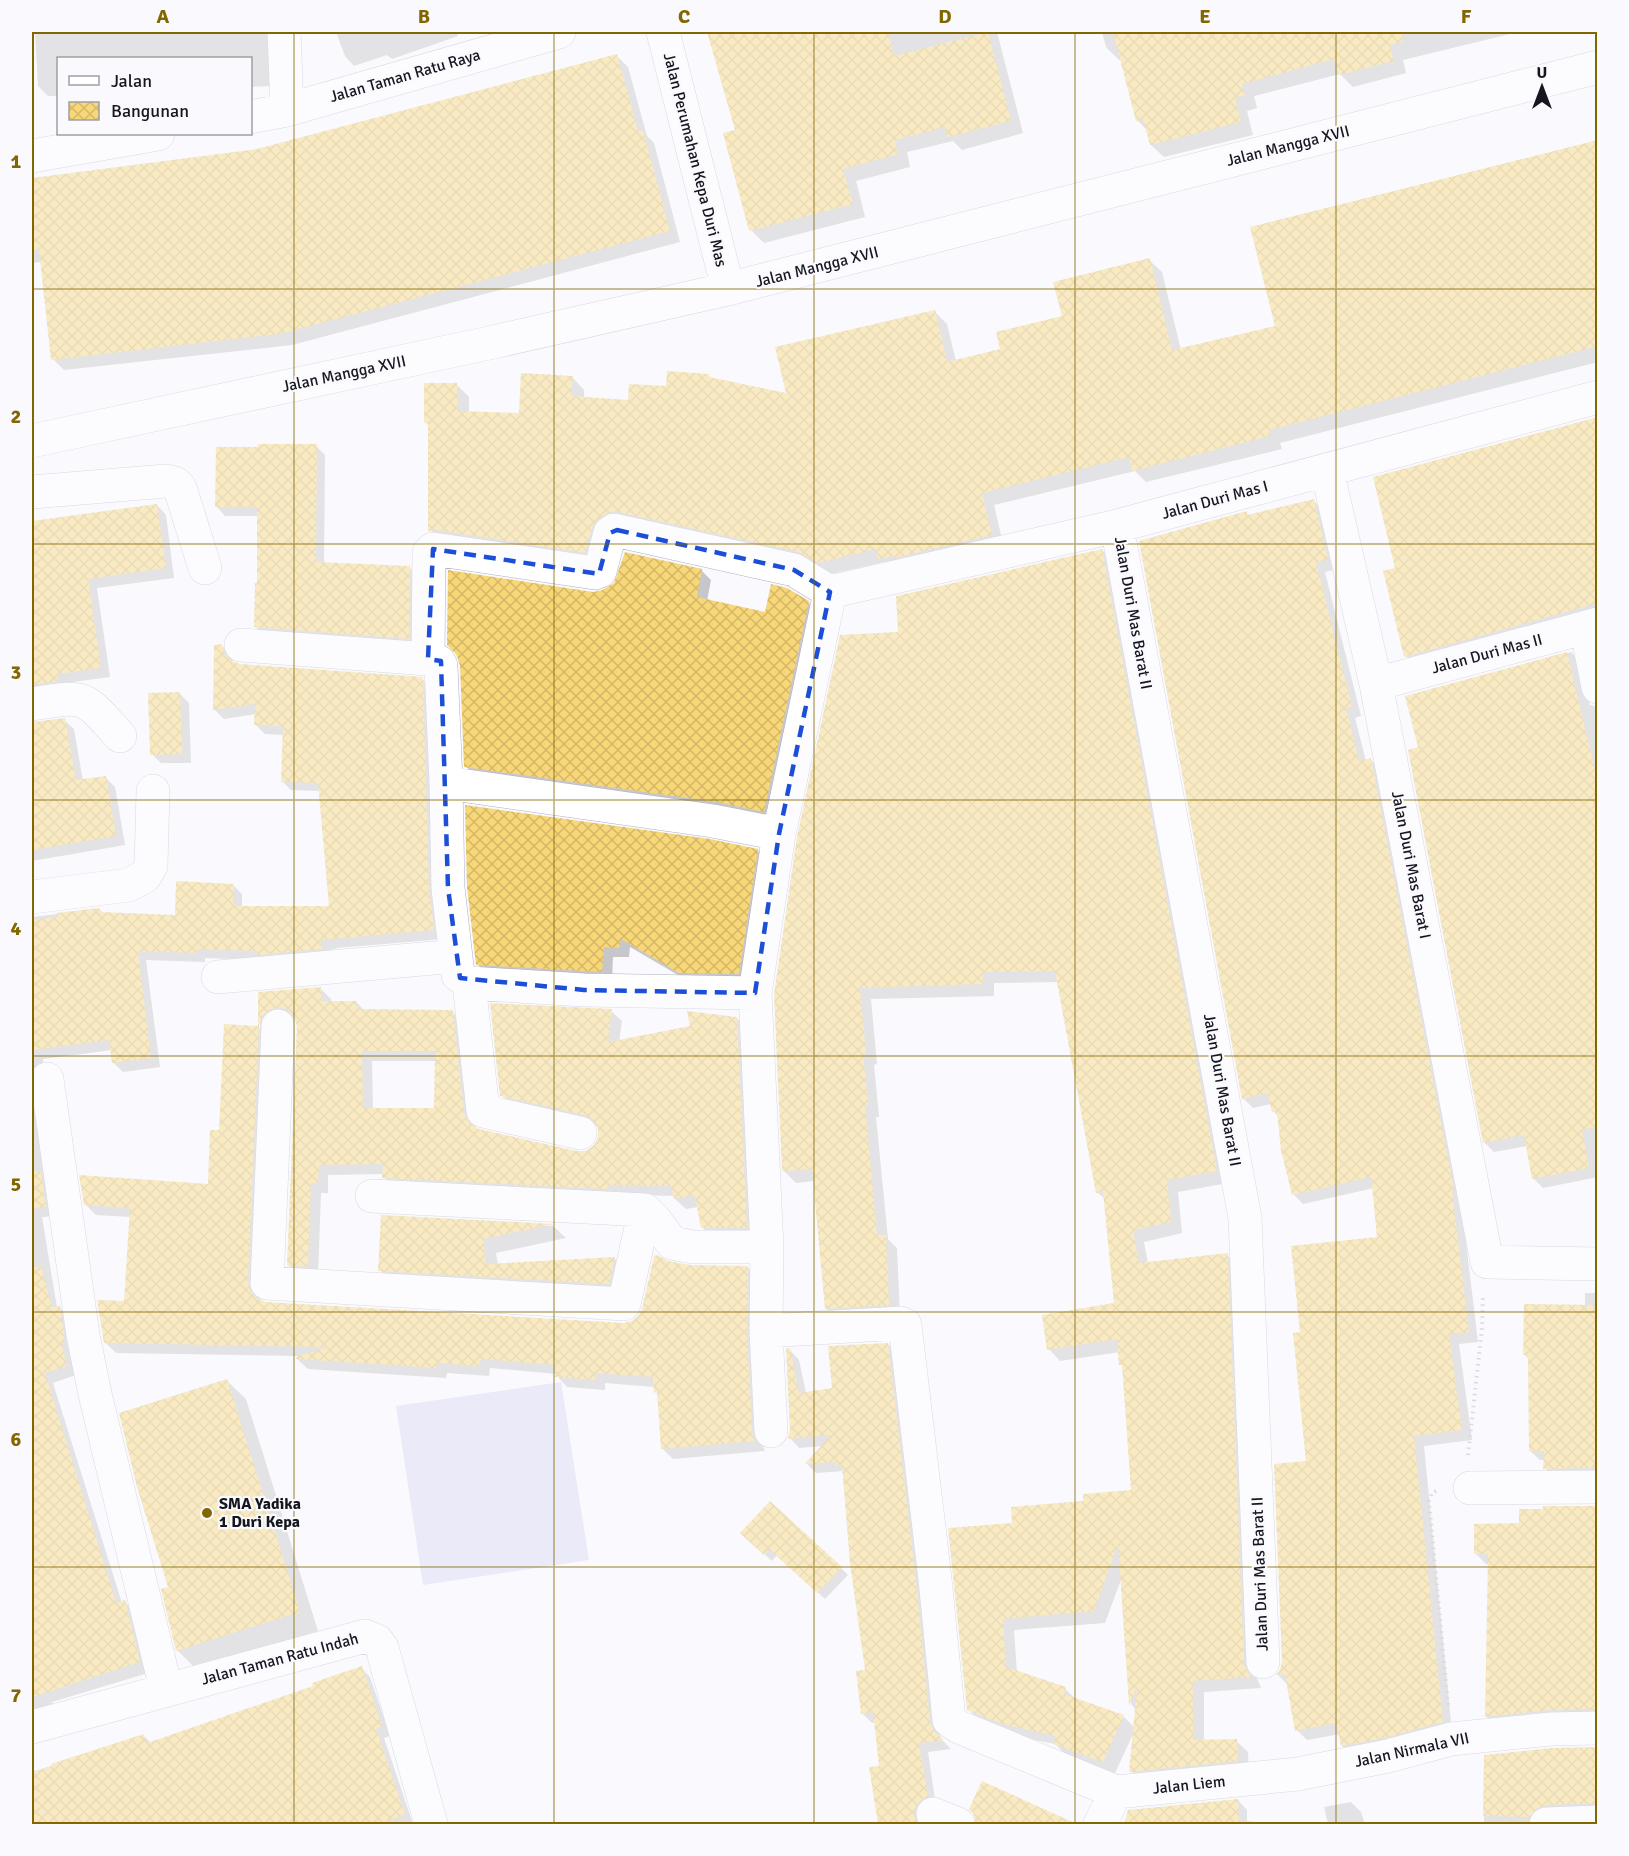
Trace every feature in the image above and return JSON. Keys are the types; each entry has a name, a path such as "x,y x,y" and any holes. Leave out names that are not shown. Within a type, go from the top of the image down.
{"street":[{"path":"284,32 287,110"},
{"name":"Jalan Taman Ratu Raya","path":"252,117 287,110 559,32"},
{"name":"Jalan Perumahan Kepa Duri Mas","path":"663,32 728,289"},
{"name":"Jalan Mangga XVII","path":"32,441 477,346 728,289 1598,67"},
{"path":"32,156 152,135"},
{"name":"Jalan Duri Mas I","path":"830,592 1118,526 1598,398"},
{"name":"Jalan Duri Mas Barat I","path":"1326,470 1376,684 1487,1262 1598,1264"},
{"path":"32,492 166,481 175,483 180,488 205,568"},
{"name":"Jalan Duri Mas Barat II","path":"1118,526 1245,1218 1263,1662"},
{"path":"428,659 429,553 433,549 595,573 600,571 610,533 617,530 794,570 830,592 779,834 755,993 767,1247 766,1331 771,1431"},
{"path":"1592,625 1598,687"},
{"name":"Jalan Duri Mas II","path":"1376,684 1592,625"},
{"path":"241,645 428,659 439,662 446,783 448,888 483,1111 580,1133"},
{"path":"32,704 70,698 81,699 89,702 120,736"},
{"path":"446,783 712,821 779,834"},
{"path":"32,897 129,885 145,876 151,866 153,791"},
{"path":"218,977 462,969 584,990 755,993"},
{"path":"278,1026 267,1283 624,1304 645,1210"},
{"path":"47,1079 83,1335 166,1689"},
{"path":"372,1196 645,1210 656,1220 672,1243 693,1247 767,1247"},
{"path":"766,1331 901,1323 905,1325 949,1720 959,1727 1116,1792 1100,1824"},
{"path":"1470,1488 1598,1487"},
{"name":"Jalan Taman Ratu Indah","path":"32,1727 360,1638 372,1638 381,1648 431,1824"},
{"name":"Jalan Nirmala VII","path":"1298,1774 1388,1756 1451,1739 1551,1729 1598,1728"},
{"name":"Jalan Liem","path":"1116,1792 1298,1774"},
{"path":"1546,1824 1598,1822"}],"highlighted area":[{"path":"617,530 794,570 830,592 779,834 755,993 584,990 460,978 448,888 441,661 428,659 433,549 599,574 610,533"}],"shaded area":[{"path":"561,1382 589,1560 423,1585 396,1406"}],"building":[{"path":"707,32 888,32 894,56 988,32 1011,121 947,137 945,127 895,140 898,154 843,169 853,204 749,231 723,133 735,130"},
{"path":"1113,32 1402,32 1403,41 1390,45 1394,61 1339,75 1334,59 1242,84 1245,95 1235,98 1241,122 1150,145 1143,119 1136,121"},
{"path":"617,54 638,132 643,130 670,231 279,334 51,360 39,250 32,251 32,178 257,149"},
{"path":"1598,140 1598,346 1269,430 1270,436 1132,471 1129,457 982,493 992,535 894,558 893,556 878,559 876,549 818,563 798,552 618,512 610,512 598,519 592,528 585,553 436,530 428,531 428,423 424,423 424,383 457,383 457,411 519,413 521,373 573,376 571,396 628,400 629,384 666,386 667,371 709,374 709,377 786,393 775,347 935,310 947,362 1000,349 996,332 1062,316 1053,282 1150,258 1172,350 1275,326 1250,227"},
{"path":"1598,417 1598,603 1404,657 1383,571 1395,568 1373,477"},
{"path":"258,444 317,444 316,562 410,566 409,639 254,627 255,583 257,583 257,507 215,507 216,447 258,447"},
{"path":"1314,499 1328,560 1316,562 1352,707 1346,708 1359,761 1371,758 1454,1190 1452,1191 1469,1332 1449,1334 1462,1430 1414,1436 1443,1722 1384,1738 1341,1746 1336,1723 1295,1731 1285,1674 1276,1675 1282,1661 1274,1464 1306,1461 1293,1333 1300,1332 1291,1246 1377,1237 1371,1177 1292,1195 1281,1150 1277,1112 1272,1112 1267,1093 1242,1099 1139,541 1247,511 1247,515"},
{"path":"157,504 166,568 88,579 101,668 57,674 58,681 32,685 32,521"},
{"path":"1102,549 1217,1171 1167,1180 1171,1222 1133,1230 1139,1263 1228,1253 1244,1663 1252,1677 1193,1681 1193,1740 1237,1739 1237,1761 1129,1772 1137,1687 1129,1705 1118,1544 1094,1611 1003,1619 1006,1667 1066,1687 1064,1694 1124,1715 1103,1762 1053,1744 1056,1736 1002,1724 967,1710 948,1528 1012,1523 1011,1507 1083,1501 1083,1494 1131,1490 1122,1365 1119,1365 1117,1339 1047,1350 1042,1315 1114,1303 1103,1192 1096,1193 1055,971 983,972 983,984 860,988 866,1053 863,1053 868,1105 865,1105 877,1235 886,1235 889,1305 825,1309 812,1169 782,1171 774,994 797,837 840,635 898,632 896,596"},
{"path":"625,552 702,569 697,597 765,612 771,584 787,588 809,601 764,812 716,802 464,767 460,665 456,654 447,645 448,570 593,592 614,583"},
{"path":"222,644 224,653 230,660 240,664 423,677 429,888 434,930 321,940 321,949 258,955 258,951 197,949 196,953 138,951 151,1058 112,1063 109,1040 32,1050 32,920 58,917 57,913 99,908 100,912 175,915 176,881 234,884 233,906 329,906 318,783 281,782 283,726 254,725 255,704 213,710 214,645"},
{"path":"1567,652 1598,783 1598,1126 1582,1130 1589,1168 1532,1179 1524,1135 1483,1143 1408,750 1418,747 1405,696"},
{"path":"180,692 182,754 150,755 148,693"},
{"path":"65,718 76,780 106,776 116,836 32,850 32,722"},
{"path":"465,805 710,839 758,849 739,974 679,973 621,939 619,948 604,947 602,972 476,965 467,887"},
{"path":"321,987 321,1001 357,1001 357,1009 453,1010 464,1113 469,1123 479,1129 576,1151 586,1151 594,1145 598,1138 598,1128 592,1119 584,1115 500,1096 490,1003 612,1009 608,1042 690,1026 687,1011 737,1017 747,1228 701,1228 695,1195 674,1199 671,1186 608,1185 607,1189 382,1178 383,1164 319,1165 318,1183 311,1183 308,1267 287,1265 297,1026 288,1010 278,1007 269,1010 262,1016 259,1025 248,1282 250,1291 256,1298 266,1302 623,1323 632,1321 642,1309 654,1256 658,1255 668,1261 690,1265 748,1266 747,1332 752,1432 755,1441 661,1449 657,1392 654,1393 653,1377 595,1373 595,1380 555,1377 556,1365 480,1359 479,1366 437,1363 436,1368 296,1359 296,1357 329,1347 104,1343 97,1300 124,1301 130,1208 84,1205 79,1175 208,1184 210,1130 219,1130 224,1024 258,1026 258,992","holes":["362,1051 435,1051 434,1108 363,1108"]},
{"path":"32,1172 41,1172 46,1207 32,1209"},
{"path":"381,1215 554,1224 483,1239 486,1264 615,1257 609,1284 378,1271"},
{"path":"41,1266 52,1307 60,1306 65,1342 61,1342 67,1366 45,1373 116,1603 125,1600 140,1662 32,1697 32,1268"},
{"path":"1524,1304 1598,1305 1598,1468 1543,1469 1544,1451 1529,1451 1528,1355 1523,1355"},
{"path":"888,1343 930,1722 933,1730 944,1740 919,1743 928,1797 921,1800 915,1808 914,1816 918,1824 878,1824 869,1767 879,1766 873,1712 861,1714 856,1671 865,1670 850,1563 842,1465 836,1465 836,1462 805,1464 831,1435 788,1439 790,1430 786,1349 790,1348 799,1393 832,1388 828,1346"},
{"name":"SMA Yadika 1 Duri Kepa","path":"227,1379 300,1612 176,1651 161,1589 168,1587 137,1487 119,1413"},
{"path":"770,1501 842,1567 817,1593 769,1549 764,1555 740,1533"},
{"path":"1543,1506 1598,1506 1598,1709 1549,1710 1485,1717 1488,1554 1474,1554 1474,1524 1519,1523 1519,1509 1543,1509"},
{"path":"362,1666 382,1726 376,1729 405,1815 377,1824 32,1824 32,1773 52,1766 51,1764 144,1734 147,1743 313,1686 312,1683"},
{"path":"1598,1747 1598,1803 1545,1805 1536,1809 1529,1817 1483,1816 1484,1755 1552,1748"},
{"path":"982,1781 1077,1824 976,1824 973,1813 969,1809"},
{"path":"1238,1799 1239,1824 1124,1824 1128,1810"}],"place":[{"name":"SMA Yadika 1 Duri Kepa","path":"207,1513"}]}
